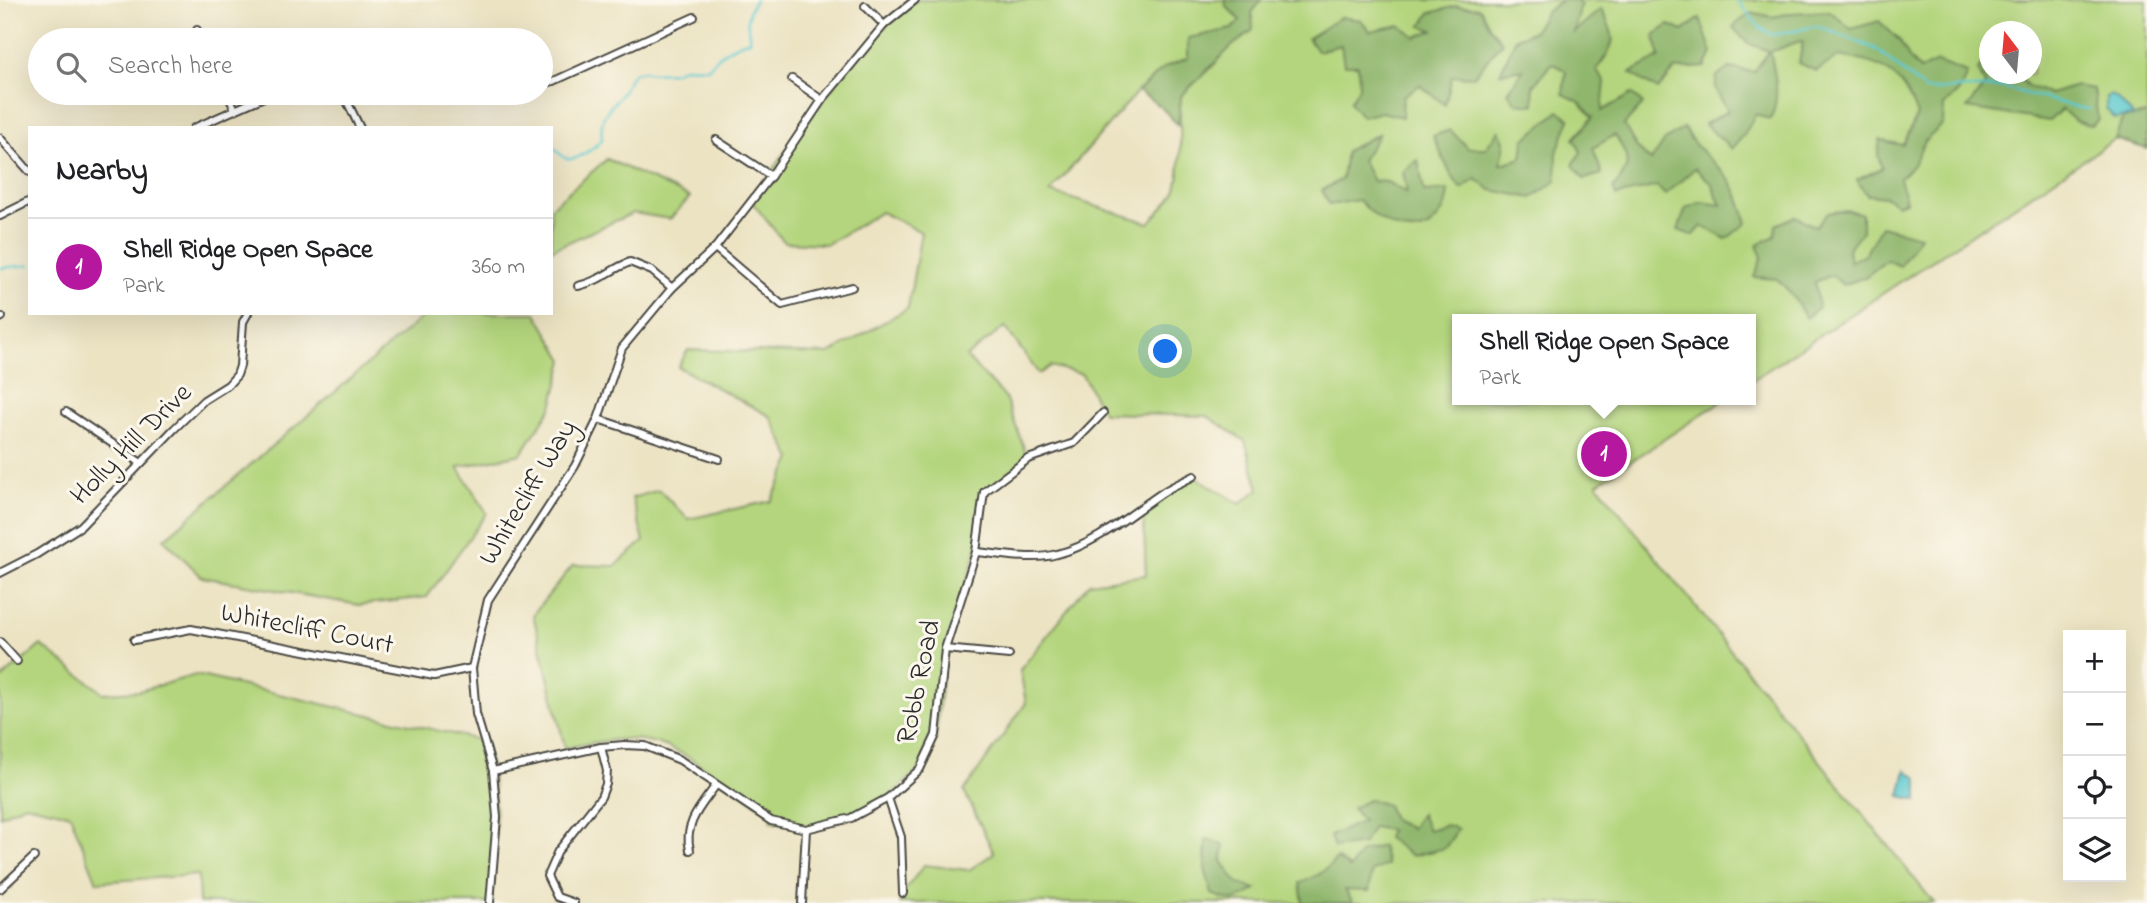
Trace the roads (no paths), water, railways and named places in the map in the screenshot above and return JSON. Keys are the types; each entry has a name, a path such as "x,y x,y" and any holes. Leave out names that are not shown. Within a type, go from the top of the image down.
{"street":[{"name":"Whitecliff Way","path":"490,903 497,817 493,771 476,715 472,668 488,600 575,466 598,419 622,348 672,288 715,248 771,176 822,100 884,25 915,0"},
{"path":"865,6 884,25"},
{"path":"553,81 694,17"},
{"path":"792,79 822,100"},
{"path":"233,105 235,109"},
{"path":"198,126 244,105"},
{"path":"349,105 359,126"},
{"path":"0,138 28,170"},
{"path":"716,140 771,176"},
{"path":"0,216 28,202"},
{"path":"715,248 782,305 852,288"},
{"path":"578,286 598,281 613,269 630,262 652,271 672,288"},
{"name":"Holly Hill Drive","path":"0,573 46,549 81,526 204,400 228,385 237,375 240,366 243,322 247,315"},
{"path":"66,412 141,463"},
{"name":"Robb Road","path":"493,771 601,747 645,746 680,760 771,821 806,829 851,818 888,798 920,769 936,735 945,649 976,552 985,492 1028,459 1074,443 1103,412"},
{"path":"598,419 719,459"},
{"path":"976,552 1032,557 1056,554 1081,545 1166,490 1194,476"},
{"name":"Whitecliff Court","path":"134,640 191,629 433,676 472,668"},
{"path":"0,642 17,661"},
{"path":"945,649 1009,655"},
{"path":"574,903 557,897 547,876 558,851 601,797 607,771 601,747"},
{"path":"690,850 687,839 690,824 716,785"},
{"path":"888,798 901,837 903,892"},
{"path":"802,903 806,829"},
{"path":"0,888 34,857"}],"water":[{"path":"2111,95 2134,116 2115,119 2106,109 2106,97"},
{"path":"1906,770 1918,778 1918,800 1900,796"}],"waterway":[{"path":"553,149 569,159 585,154 599,143 602,140 604,117 633,73 674,72 684,67 708,68 726,51 750,40 748,19 755,0"},
{"path":"1737,0 1759,27 1773,35 1817,26 1876,49 1925,90 2002,87 2090,109"},
{"path":"0,268 28,265"}],"place":[{"name":"Shell Ridge Open Space","path":"1604,454"}]}
